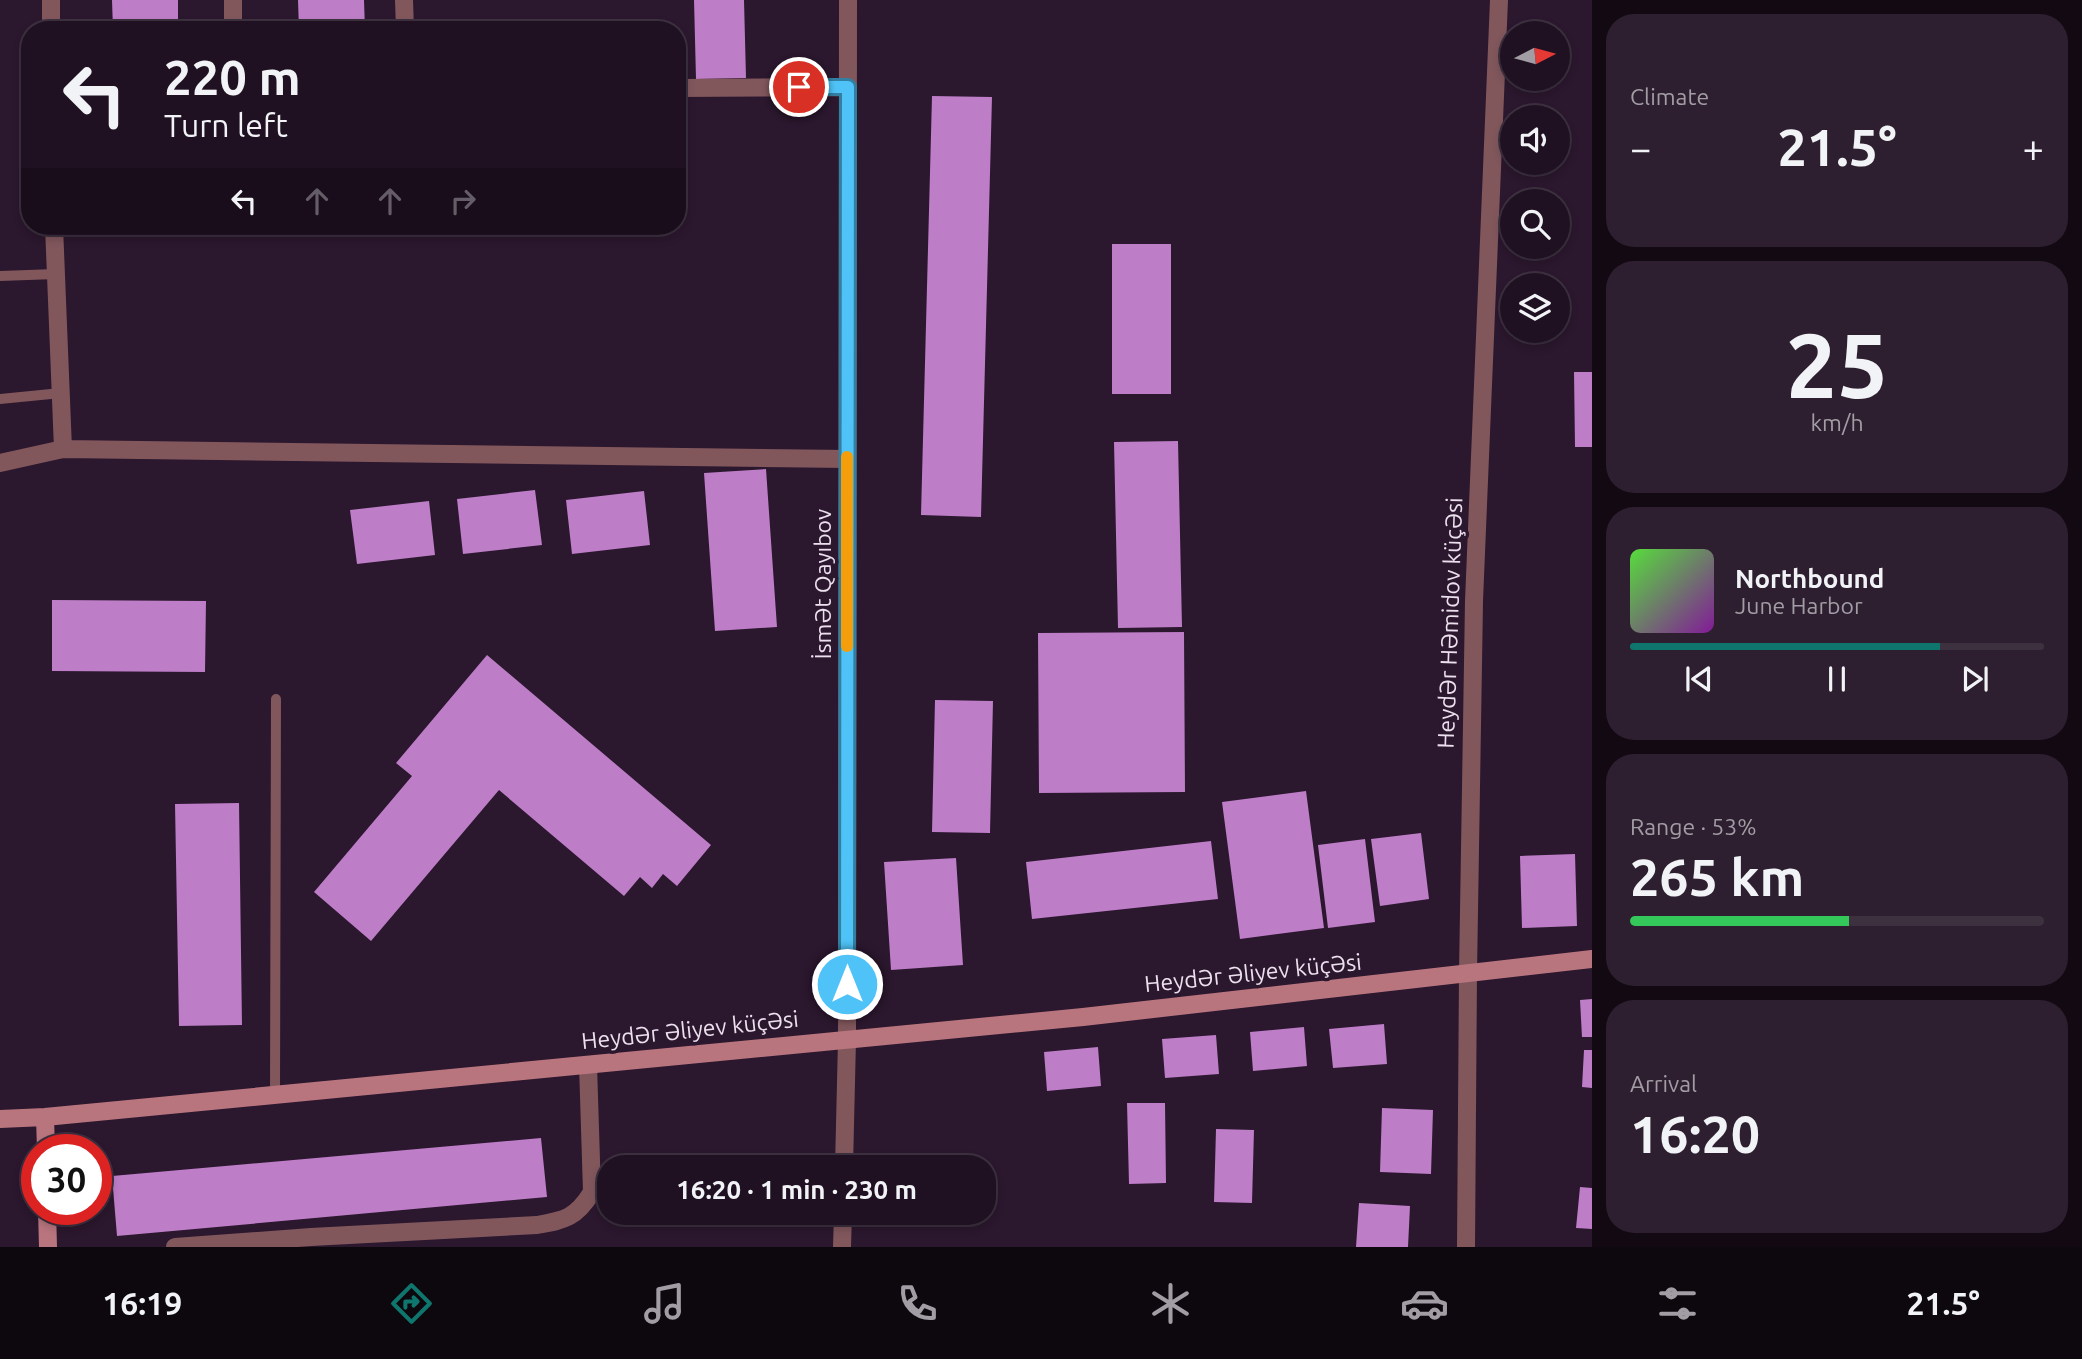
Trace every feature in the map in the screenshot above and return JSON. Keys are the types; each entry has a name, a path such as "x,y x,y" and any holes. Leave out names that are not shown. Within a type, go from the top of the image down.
{"main road":[{"name":"Heydər Əliyev küçəsi","path":"0,1119 45,1118 1083,1017 1592,959"},
{"path":"45,1118 46,1134"},
{"path":"47,1225 48,1247"}],"street":[{"path":"51,0 51,21"},
{"path":"233,0 233,21"},
{"path":"404,0 405,21"},
{"name":"İsmət Qayıbov","path":"844,1155 847,1040 848,0"},
{"name":"Heydər Həmidov küçəsi","path":"1466,1247 1474,601 1499,0"},
{"path":"686,88 848,87"},
{"path":"54,235 63,449"},
{"path":"0,463 63,449 847,460"},
{"path":"175,1247 312,1242 537,1225 569,1218 582,1209 592,1192 588,1065"},
{"path":"842,1247 843,1225"}],"lane":[{"path":"0,276 56,274"},
{"path":"0,399 61,393"},
{"path":"275,1095 276,699"}],"building":[{"path":"112,0 178,0 178,21 113,21"},
{"path":"298,0 364,0 365,21 299,21"},
{"path":"694,0 744,0 746,78 696,79"},
{"path":"932,96 992,97 981,517 921,515"},
{"path":"1112,244 1171,244 1171,394 1112,394"},
{"path":"1574,372 1592,372 1592,447 1575,447"},
{"path":"1178,441 1182,627 1118,628 1114,442"},
{"path":"766,469 777,627 715,631 704,473"},
{"path":"535,490 542,545 463,554 457,499"},
{"path":"644,491 650,545 572,554 566,500"},
{"path":"429,501 435,555 357,564 350,510"},
{"path":"52,600 206,601 205,672 52,671"},
{"path":"1184,632 1185,792 1039,793 1038,633"},
{"path":"487,655 711,845 677,886 663,874 652,888 640,877 624,896 499,790 371,941 314,892 412,776 396,763"},
{"path":"935,700 993,701 990,833 932,832"},
{"path":"1306,791 1324,928 1240,939 1222,802"},
{"path":"239,803 242,1025 179,1026 175,804"},
{"path":"1421,833 1429,899 1380,906 1371,839"},
{"path":"1365,839 1375,922 1328,928 1318,845"},
{"path":"1211,841 1218,899 1032,919 1026,862"},
{"path":"1575,854 1577,926 1522,928 1520,856"},
{"path":"956,858 963,965 891,970 884,862"},
{"path":"1592,999 1592,1037 1582,1037 1580,1000"},
{"path":"1384,1024 1387,1064 1333,1068 1329,1029"},
{"path":"1304,1027 1307,1066 1253,1071 1250,1032"},
{"path":"1216,1035 1219,1074 1165,1078 1162,1039"},
{"path":"1098,1047 1101,1086 1047,1091 1044,1052"},
{"path":"1584,1050 1592,1050 1592,1088 1582,1087"},
{"path":"1127,1103 1165,1103 1166,1183 1129,1184"},
{"path":"1382,1108 1433,1110 1431,1174 1380,1172"},
{"path":"1216,1129 1254,1130 1252,1203 1214,1202"},
{"path":"541,1138 547,1197 117,1236 112,1176"},
{"path":"1580,1187 1592,1188 1592,1229 1576,1228"},
{"path":"1359,1203 1410,1206 1408,1247 1356,1247"}],"slow traffic":[{"path":"847,457 847,646"}],"route":[{"path":"799,87 848,87 847,984"}]}
